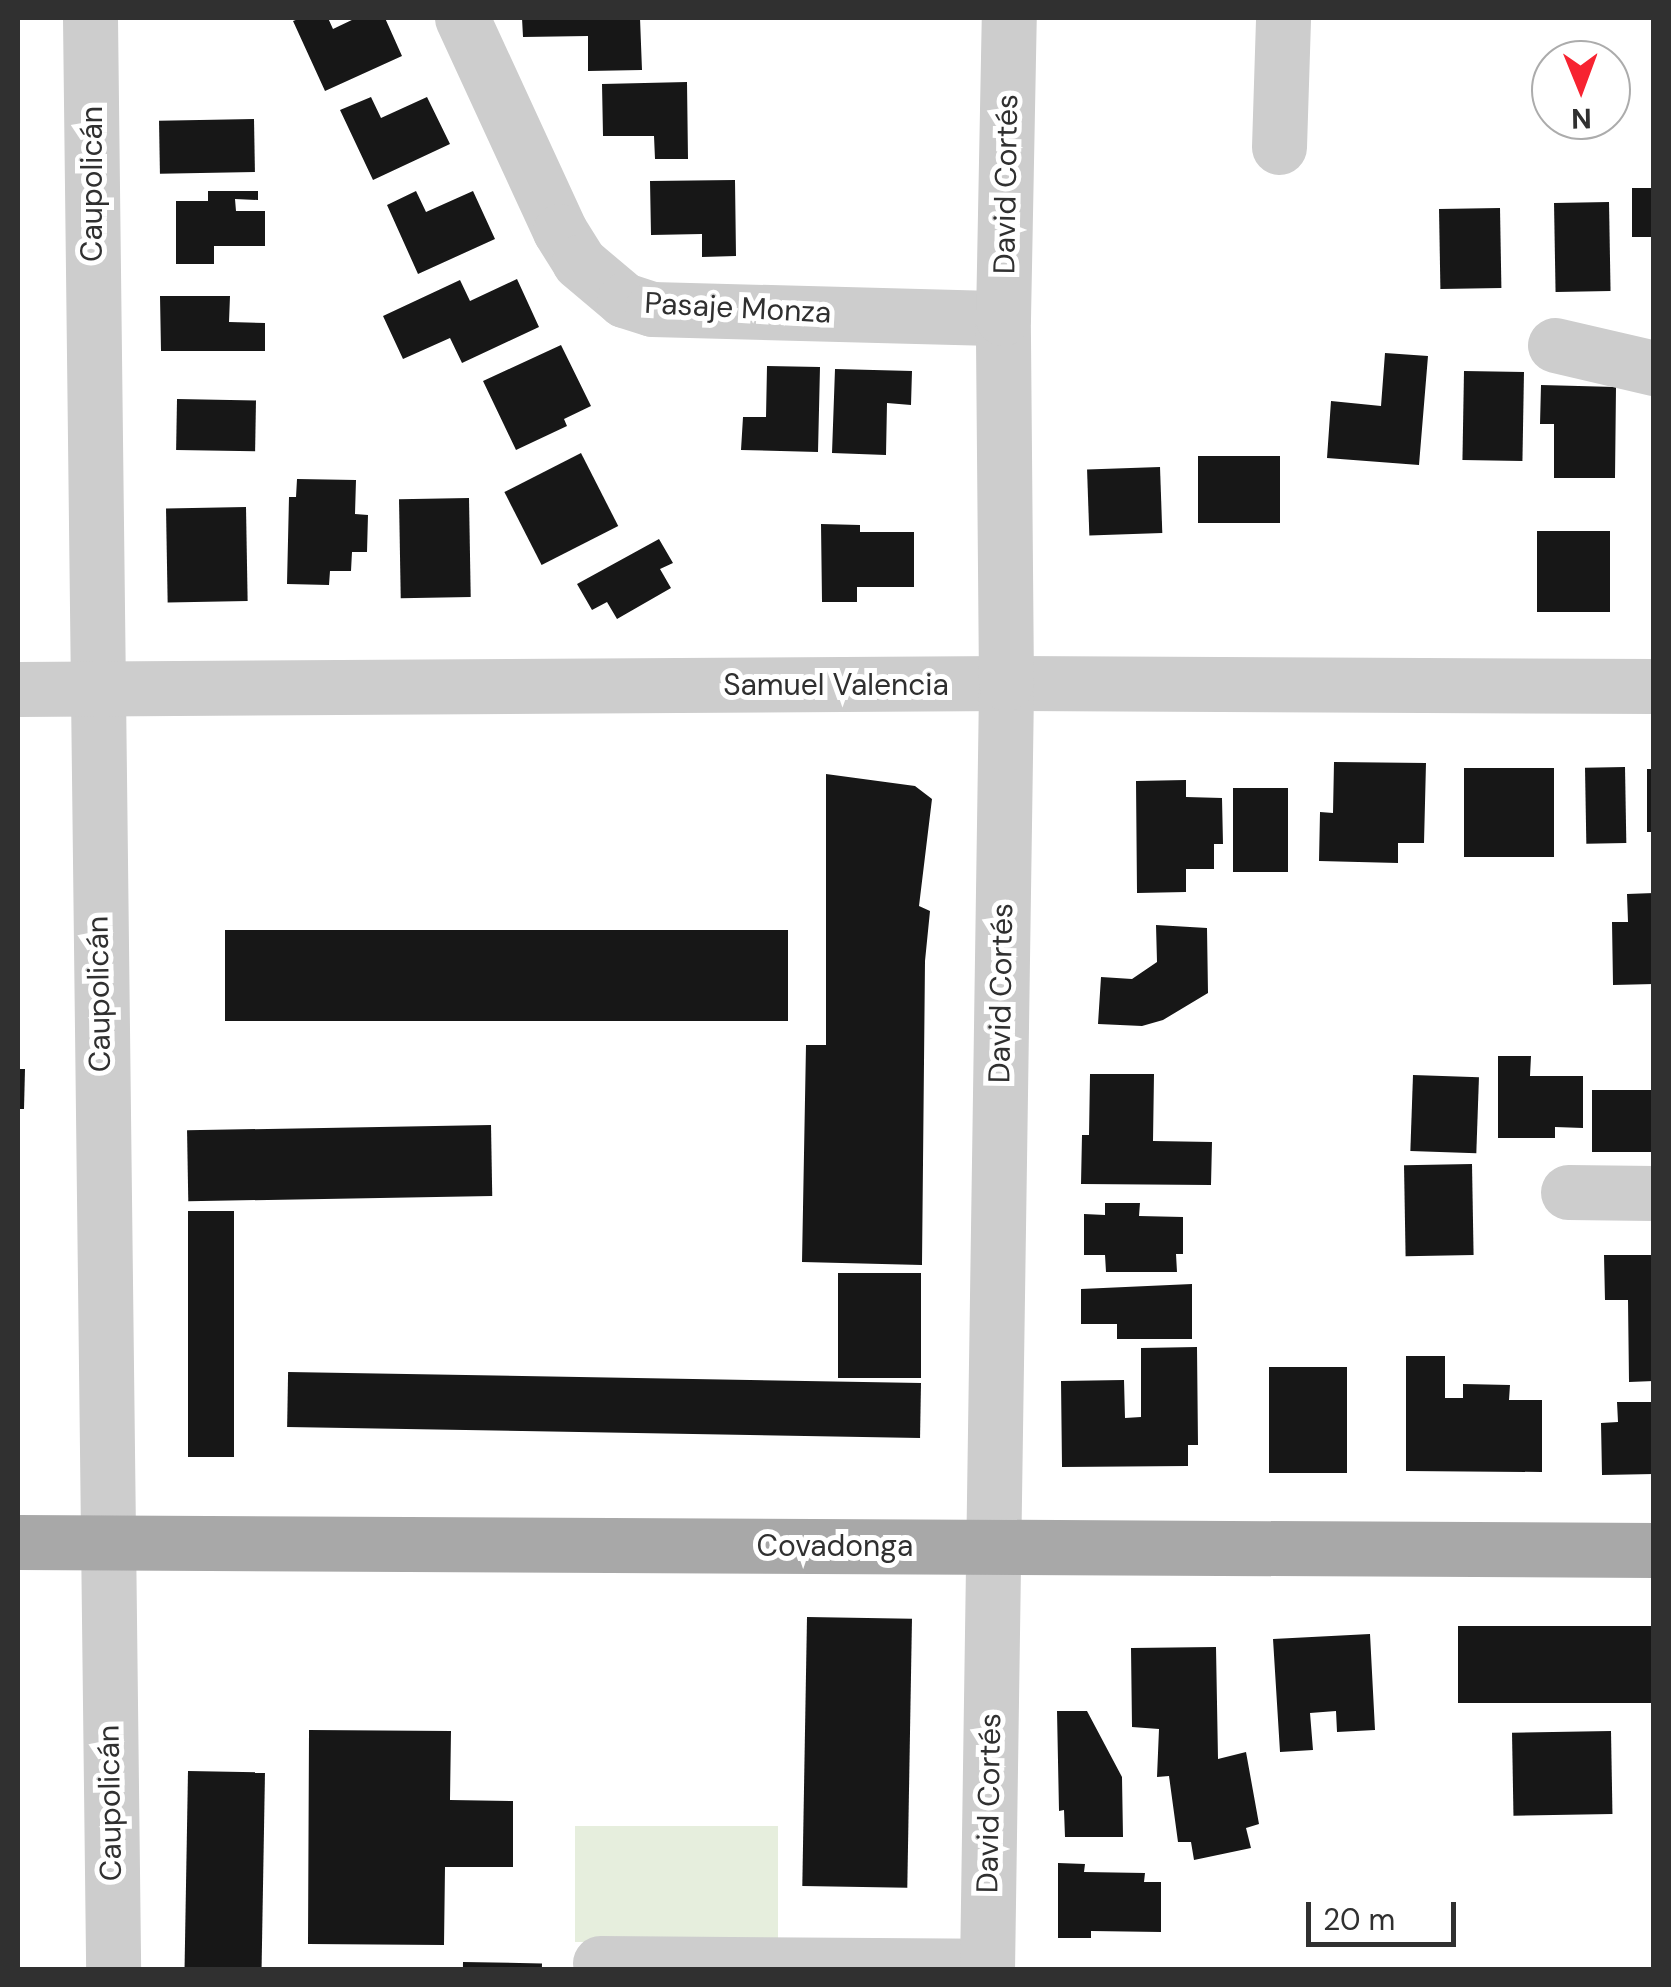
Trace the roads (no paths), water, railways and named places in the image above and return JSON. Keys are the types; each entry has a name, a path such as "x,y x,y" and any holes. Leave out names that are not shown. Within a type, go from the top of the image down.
{"main road":[{"name":"Covadonga","path":"18,1542 1654,1550"}],"street":[{"name":"Caupolicán","path":"90,18 112,1970"},
{"name":"Pasaje Monza","path":"462,18 560,232 579,262 624,300 652,309 1003,318"},
{"name":"David Cortés","path":"987,1968 1006,683 1003,318 1009,18"},
{"path":"1280,147 1283,18"},
{"path":"1555,345 1654,368"},
{"name":"Samuel Valencia","path":"18,689 1006,683 1654,686"},
{"path":"1568,1192 1654,1193"},
{"path":"600,1963 987,1968"}]}
